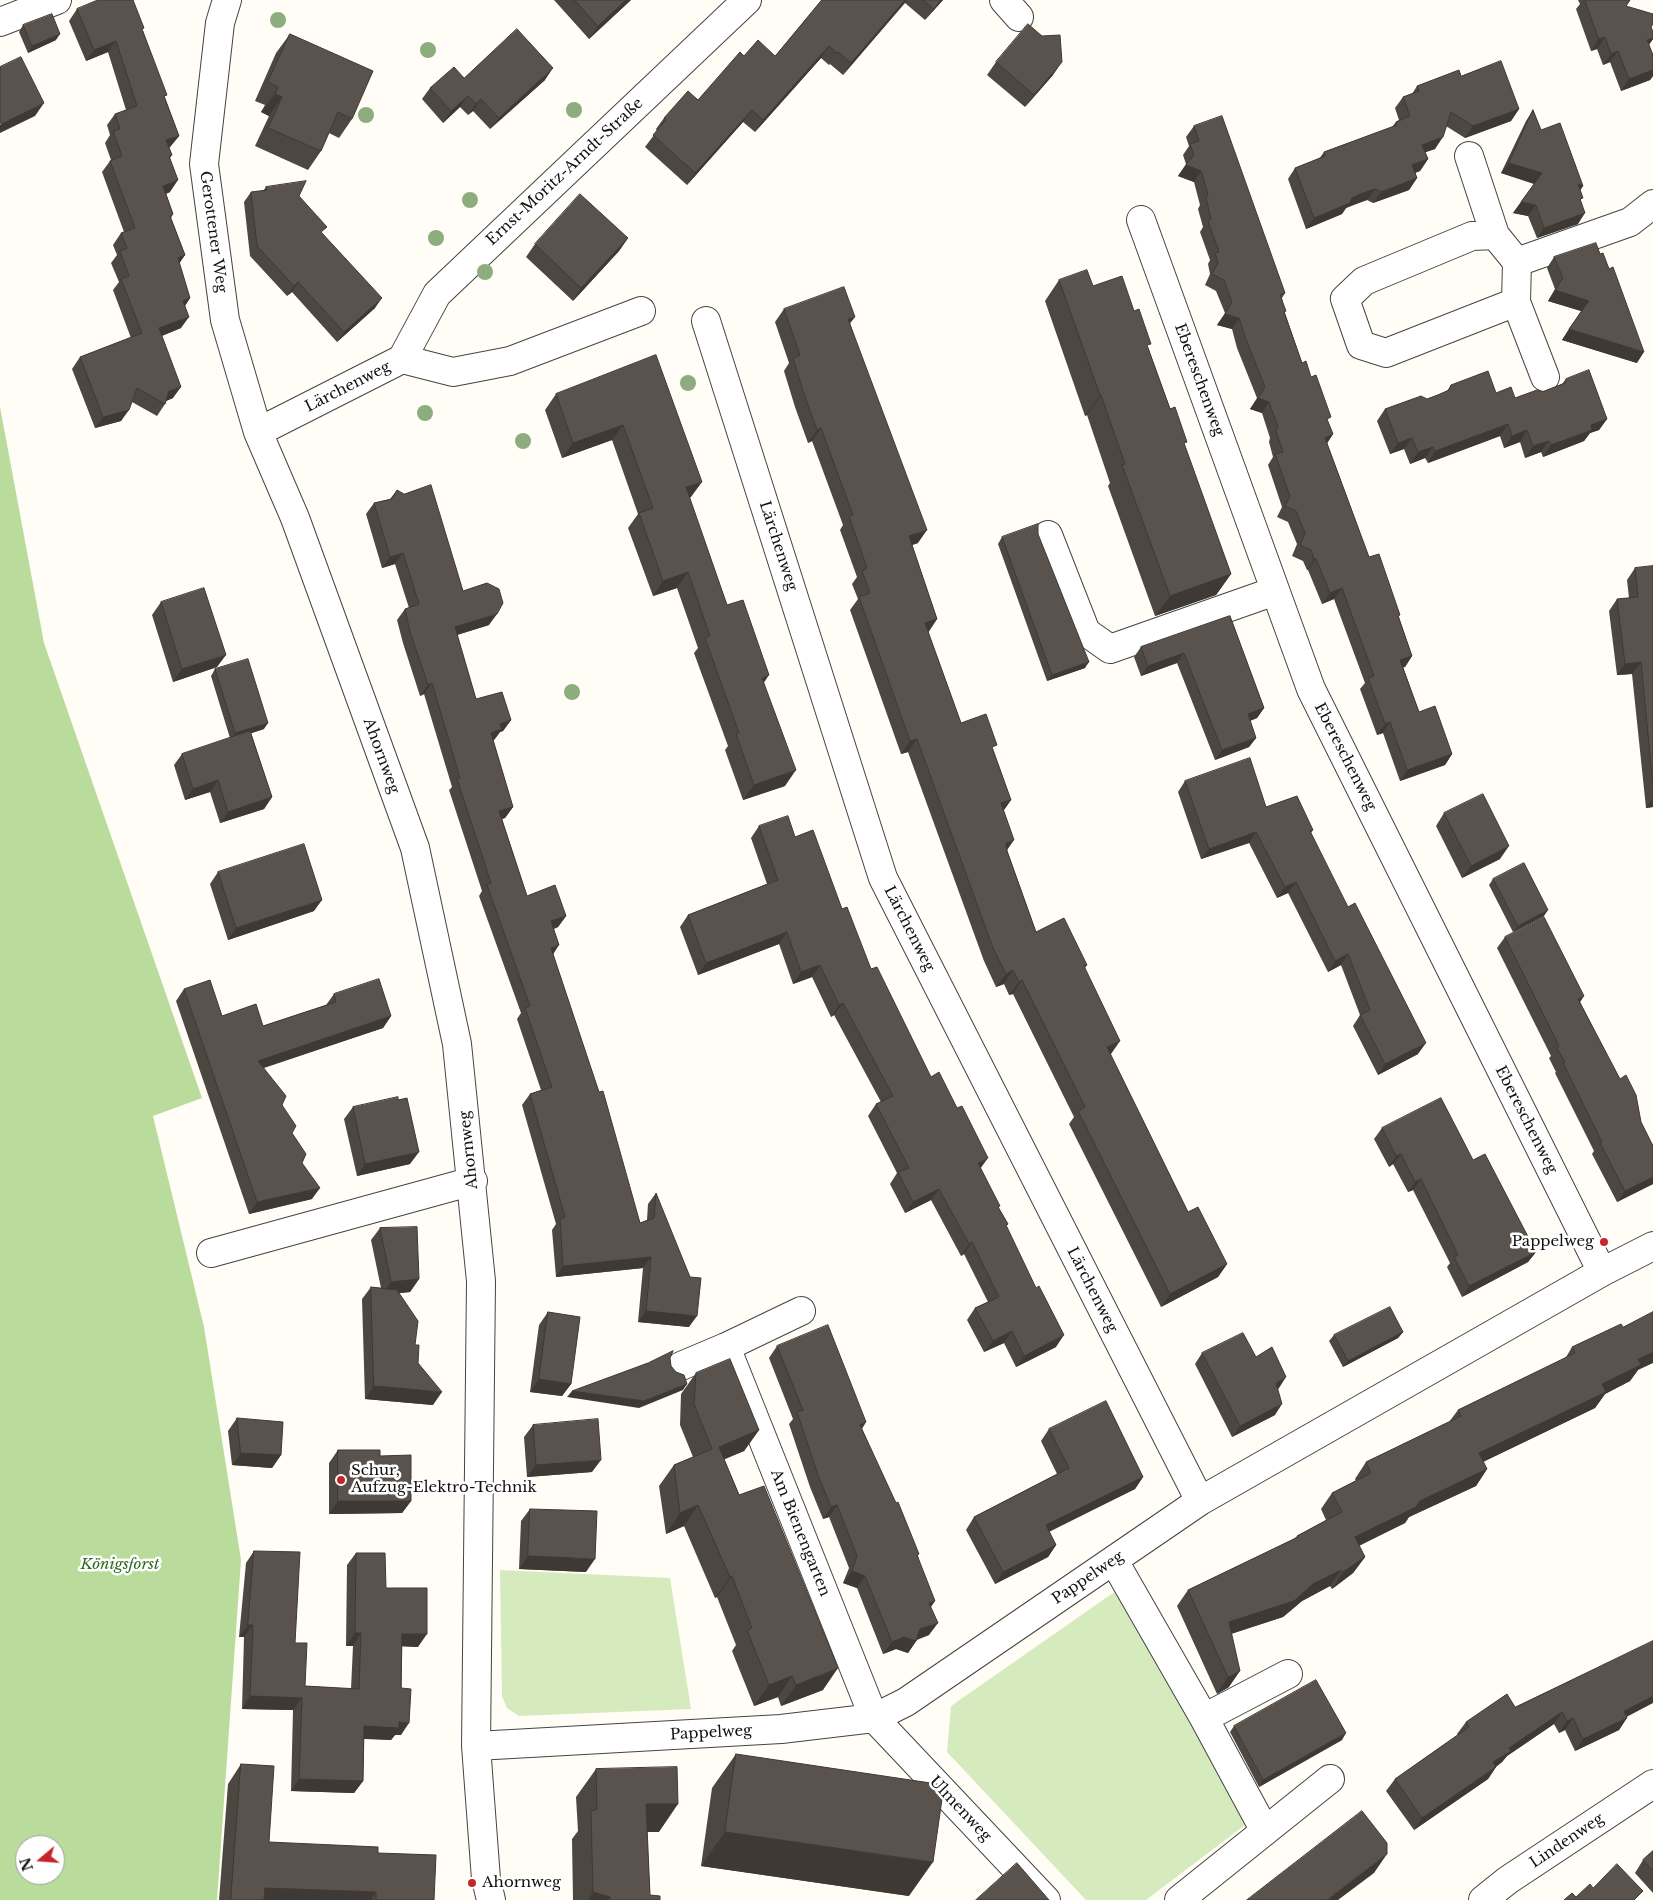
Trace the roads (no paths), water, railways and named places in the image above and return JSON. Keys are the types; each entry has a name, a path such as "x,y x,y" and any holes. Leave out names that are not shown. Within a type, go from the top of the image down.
{"street":[{"path":"0,22 57,0"},
{"name":"Gerottener Weg","path":"227,0 220,23 204,164 225,320 258,432"},
{"name":"Ernst-Moritz-Arndt-Straße","path":"402,359 437,294 747,0"},
{"path":"1469,156 1495,235 1517,262 1516,302 1545,377"},
{"path":"1517,262 1630,222 1653,204"},
{"name":"Ebereschenweg","path":"1141,220 1312,690 1602,1272"},
{"path":"1495,235 1472,236 1364,281 1345,299 1361,345 1386,353 1516,302"},
{"name":"Lärchenweg","path":"258,432 402,359 452,372 510,361 641,311"},
{"name":"Lärchenweg","path":"706,321 883,878 1200,1501"},
{"name":"Ahornweg","path":"258,432 295,518 414,848 457,1044 473,1181 481,1281 476,1746 486,1879 491,1900"},
{"path":"1048,535 1086,632 1110,649 1275,591"},
{"path":"210,1253 473,1181"},
{"name":"Pappelweg","path":"476,1746 781,1729 874,1718 906,1702 1200,1501 1602,1272 1653,1246"},
{"path":"681,1366 726,1348 801,1311"},
{"name":"Am Bienengarten","path":"726,1348 874,1718"},
{"path":"1114,1561 1266,1830"},
{"path":"1204,1718 1288,1674"},
{"name":"Ulmenweg","path":"874,1718 1046,1900"},
{"path":"1179,1900 1330,1779"},
{"name":"Lindenweg","path":"1483,1900 1508,1880 1653,1784"}],"place":[{"name":"Pappelweg","path":"1604,1242"},
{"name":"Schur, Aufzug-Elektro-Technik","path":"341,1480"},
{"name":"Ahornweg","path":"472,1883"}],"park label":[{"name":"Königsforst","path":"120,1565"}]}
